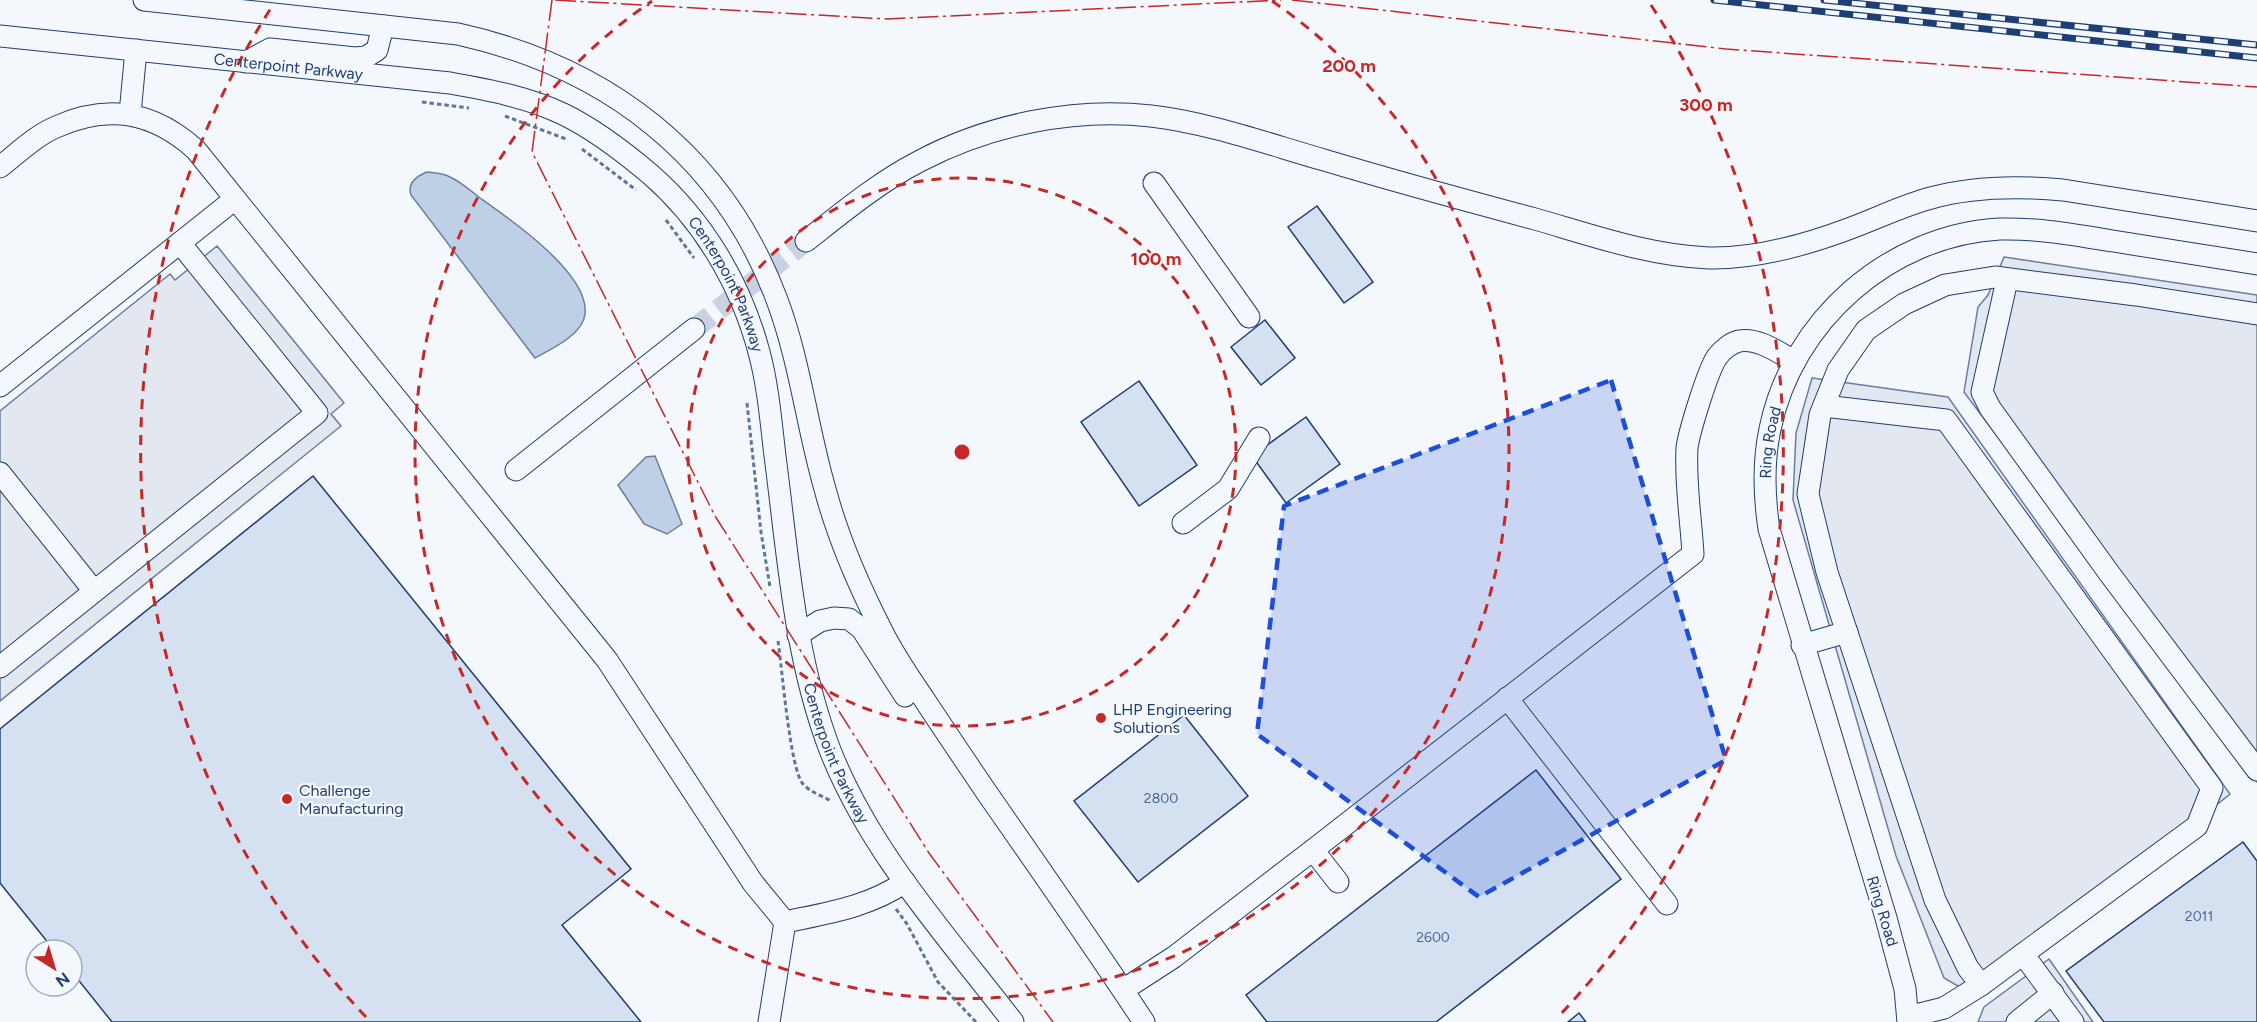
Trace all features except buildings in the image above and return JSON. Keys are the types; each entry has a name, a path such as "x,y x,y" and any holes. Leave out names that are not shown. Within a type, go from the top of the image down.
{"street":[{"name":"Centerpoint Parkway","path":"144,0 458,34 484,40 529,54 573,72 615,97 649,121 675,144 704,174 732,211 757,253 777,301 791,349 824,488 839,537 883,633 968,765 1144,1022"},
{"path":"246,62 270,49 355,58 366,57 377,50 382,26"},
{"name":"Centerpoint Parkway","path":"0,36 450,83 492,90 564,115 623,151 665,187 694,221 729,272 760,353 769,408 788,636 807,676 831,751 859,809 905,882 1013,1022"},
{"path":"130,114 136,50"},
{"path":"0,167 34,140 55,127 105,114 130,114 148,118 182,137 196,150 606,660 753,883 785,922 769,1022"},
{"path":"806,241 893,176 956,145 999,130 1035,121 1115,114 1151,116 1197,124 1634,246 1698,257 1756,255 1811,242 1935,197 1997,187 2063,190 2257,221"},
{"path":"1154,183 1249,318"},
{"path":"0,386 235,199"},
{"name":"Ring Road","path":"1908,1019 1905,989 1886,918 1802,645 1774,550 1766,513 1765,461 1770,427 1794,361 1822,320 1846,295 1872,274 1917,249 1966,234 2000,230 2051,231 2257,264"},
{"path":"0,667 317,413 180,243"},
{"path":"1981,985 1968,968 1935,900 1827,572 1808,494 1820,415 1838,370 1866,330 1904,304 1945,285 1995,277 2136,295 2257,314"},
{"path":"2007,280 1983,392 1990,408 2109,573 2257,770"},
{"path":"516,470 694,329"},
{"path":"1123,990 1173,957 1314,850 1693,554 1687,461 1688,441 1716,358 1730,345 1750,340 1794,361"},
{"path":"1824,406 1946,420 2212,788 2198,826 1981,985 1944,1008 1908,1019"},
{"path":"1183,523 1228,489 1259,438"},
{"path":"0,473 94,591"},
{"path":"788,636 820,621 834,618 849,619 862,629 974,797 1021,841"},
{"path":"1802,645 1847,632"},
{"path":"1507,698 1667,904"},
{"path":"1314,850 1338,882"},
{"path":"785,922 862,905 905,882"},
{"path":"2023,954 2073,1022"},
{"path":"2017,1022 2053,993"}],"path":[{"path":"412,100 470,108"},
{"path":"505,116 572,141"},
{"path":"580,148 644,196"},
{"path":"659,212 694,258"},
{"path":"746,393 761,532 770,591"},
{"path":"788,636 790,736 800,780 804,786 839,808"},
{"path":"908,924 938,982 976,1022"}],"highlighted area":[{"path":"1611,380 1726,760 1479,897 1257,734 1284,506"}],"shaded area":[{"path":"217,246 344,403 331,414 341,426 0,701 0,411 170,274 175,280"},
{"path":"2004,257 2257,295 2257,782 1964,392 1978,307 1988,295"},
{"path":"1812,378 1948,397 2230,794 1977,997 1944,978 1896,856 1793,500 1796,433"},
{"path":"2049,959 2093,1022 1978,1022 1984,1007"}],"water":[{"path":"427,172 445,175 462,184 528,233 562,265 575,282 583,298 585,314 583,322 573,335 535,358 411,195 410,187 414,180"},
{"path":"655,456 682,524 667,534 644,524 618,485 646,457"}],"tunnel":[{"path":"694,329 806,241"}],"railway":[{"path":"1714,0 2257,58"},
{"path":"1824,0 2257,45"}],"power":[{"path":"552,0 532,152 715,516 929,853 1053,1022"},
{"path":"555,0 887,19 1281,0"},
{"path":"1292,0 1726,49 2257,87"}],"place":[{"name":"LHP Engineering Solutions","path":"1101,718"},
{"name":"Challenge Manufacturing","path":"287,799"}]}
